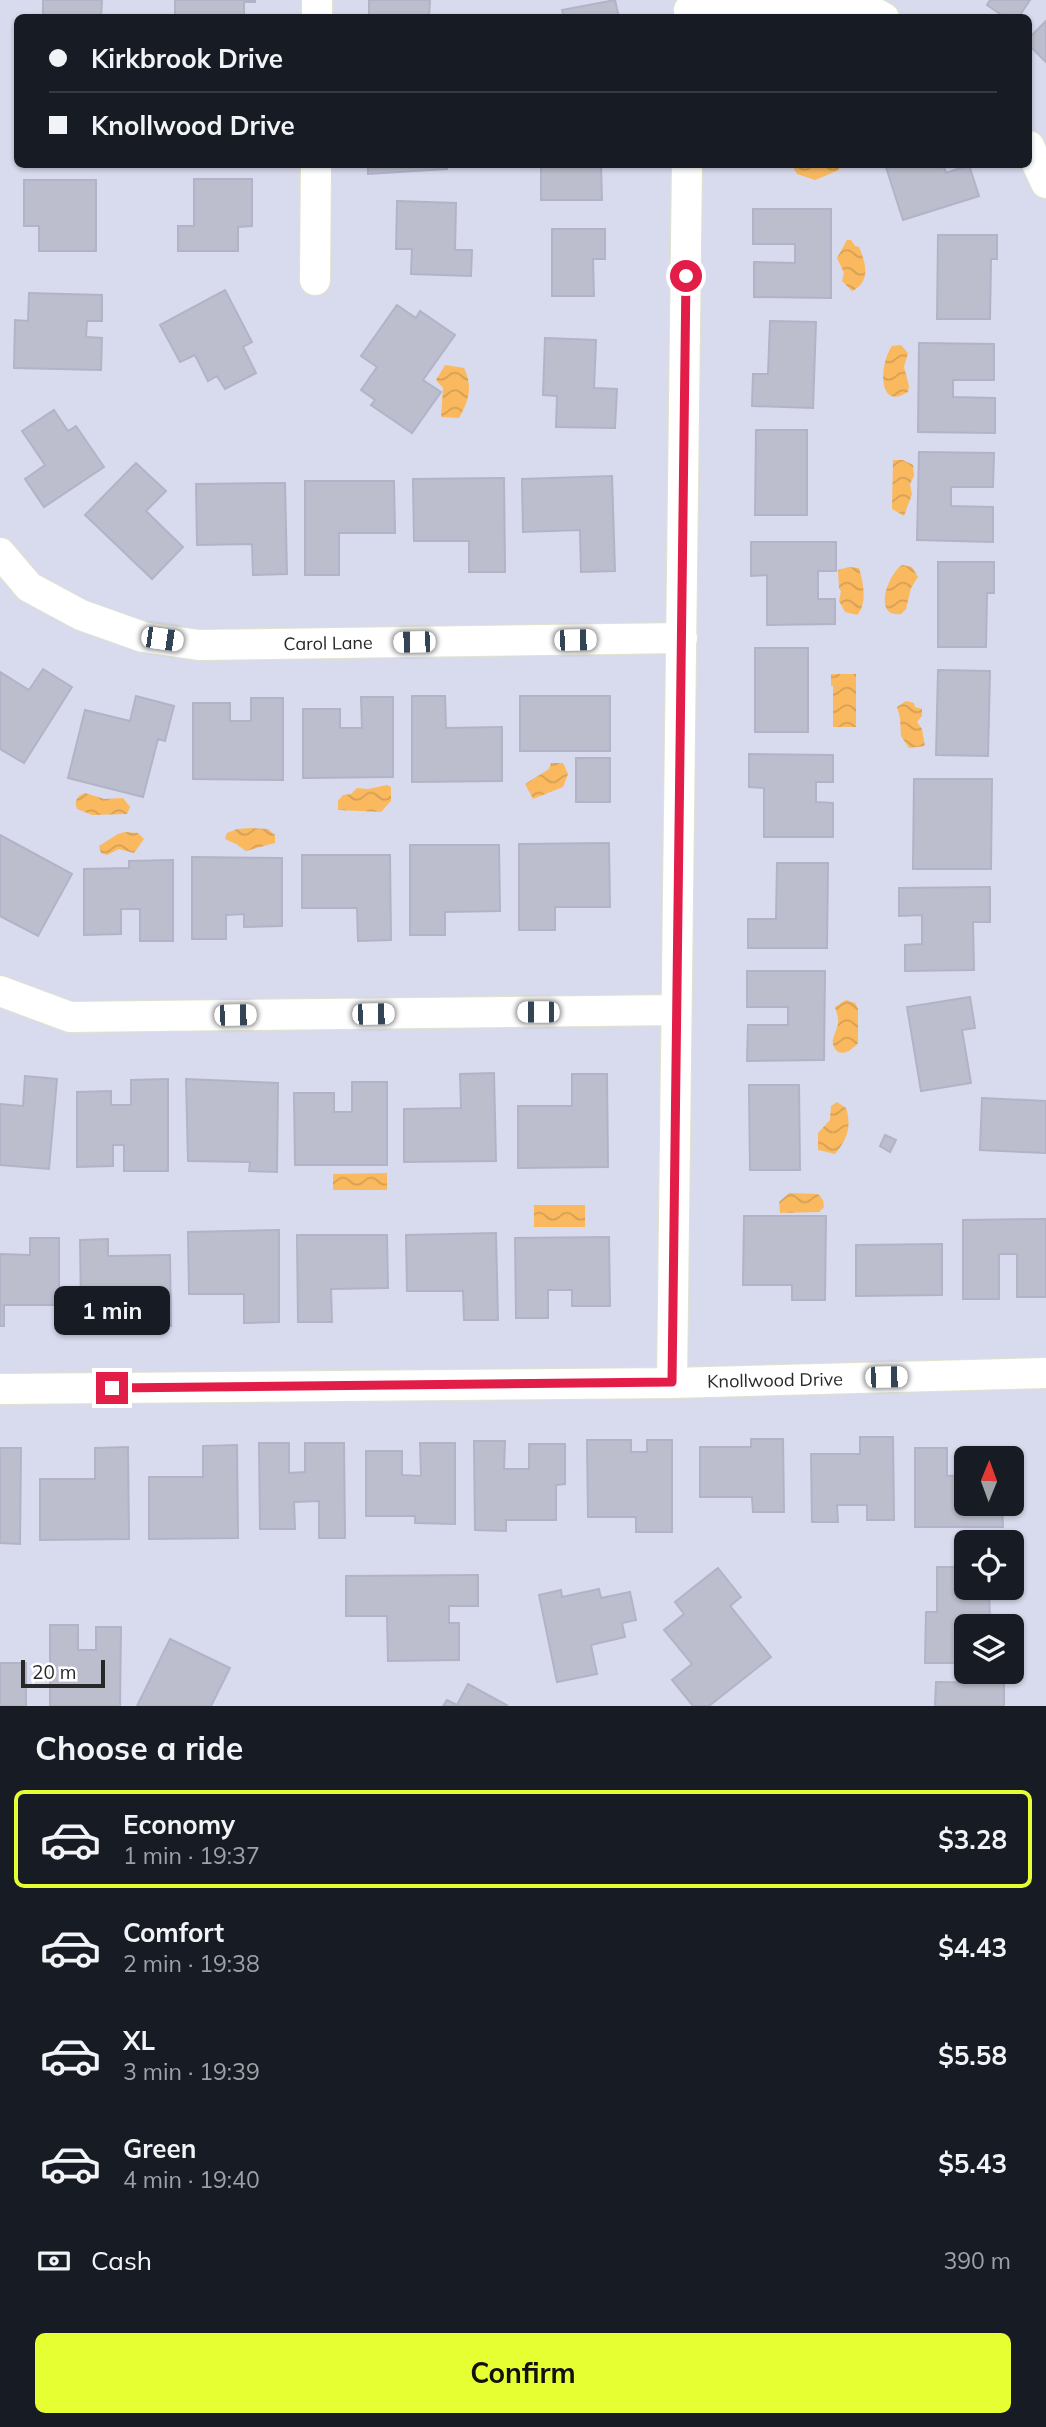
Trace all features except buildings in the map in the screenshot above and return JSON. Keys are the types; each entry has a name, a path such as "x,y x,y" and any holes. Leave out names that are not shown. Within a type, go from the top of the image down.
{"street":[{"path":"689,9 846,14"},
{"path":"1032,152 1046,183"},
{"path":"315,280 316,168"},
{"path":"672,1382 687,168"},
{"name":"Carol Lane","path":"0,553 29,587 81,615 143,637 199,645 682,638"},
{"path":"0,991 70,1017 676,1010"},
{"name":"Knollwood Drive","path":"0,1389 672,1382 1046,1373"}],"water":[{"path":"794,168 839,168 815,180 797,174"},
{"path":"847,240 859,247 865,266 862,283 852,291 842,281 844,273 837,258"},
{"path":"901,345 908,353 904,367 908,392 890,396 884,382 885,363 892,346"},
{"path":"445,365 464,368 467,375 469,393 459,418 441,417 443,388 436,380"},
{"path":"893,460 903,460 913,465 914,476 910,484 912,494 904,516 892,509"},
{"path":"902,565 912,567 918,577 911,588 906,609 901,614 892,613 887,609 885,594 892,577"},
{"path":"859,568 863,586 863,605 857,615 845,612 839,601 841,591 838,570"},
{"path":"831,674 856,674 856,727 833,727"},
{"path":"906,701 922,709 922,716 917,722 922,729 925,746 909,748 901,736 897,707"},
{"path":"551,763 563,763 568,774 563,787 533,799 525,784 549,769"},
{"path":"387,785 391,787 391,801 381,812 338,810 338,801 343,795 351,794 357,788"},
{"path":"85,793 104,799 123,798 130,807 127,814 92,815 77,809 77,799"},
{"path":"251,828 268,829 275,835 275,843 246,851 225,839 227,833"},
{"path":"125,832 138,833 144,839 134,853 119,849 107,855 101,853 99,846"},
{"path":"846,1000 855,1003 858,1009 858,1043 843,1053 837,1051 833,1040 838,1023 835,1007"},
{"path":"837,1102 846,1108 848,1127 843,1143 835,1154 818,1150 818,1133 830,1120 831,1106"},
{"path":"387,1173 387,1190 333,1190 333,1174"},
{"path":"789,1193 818,1194 824,1207 819,1212 780,1213 779,1202"},
{"path":"534,1205 585,1205 585,1227 534,1227"}],"route":[{"path":"112,1388 672,1382 686,276"}]}
